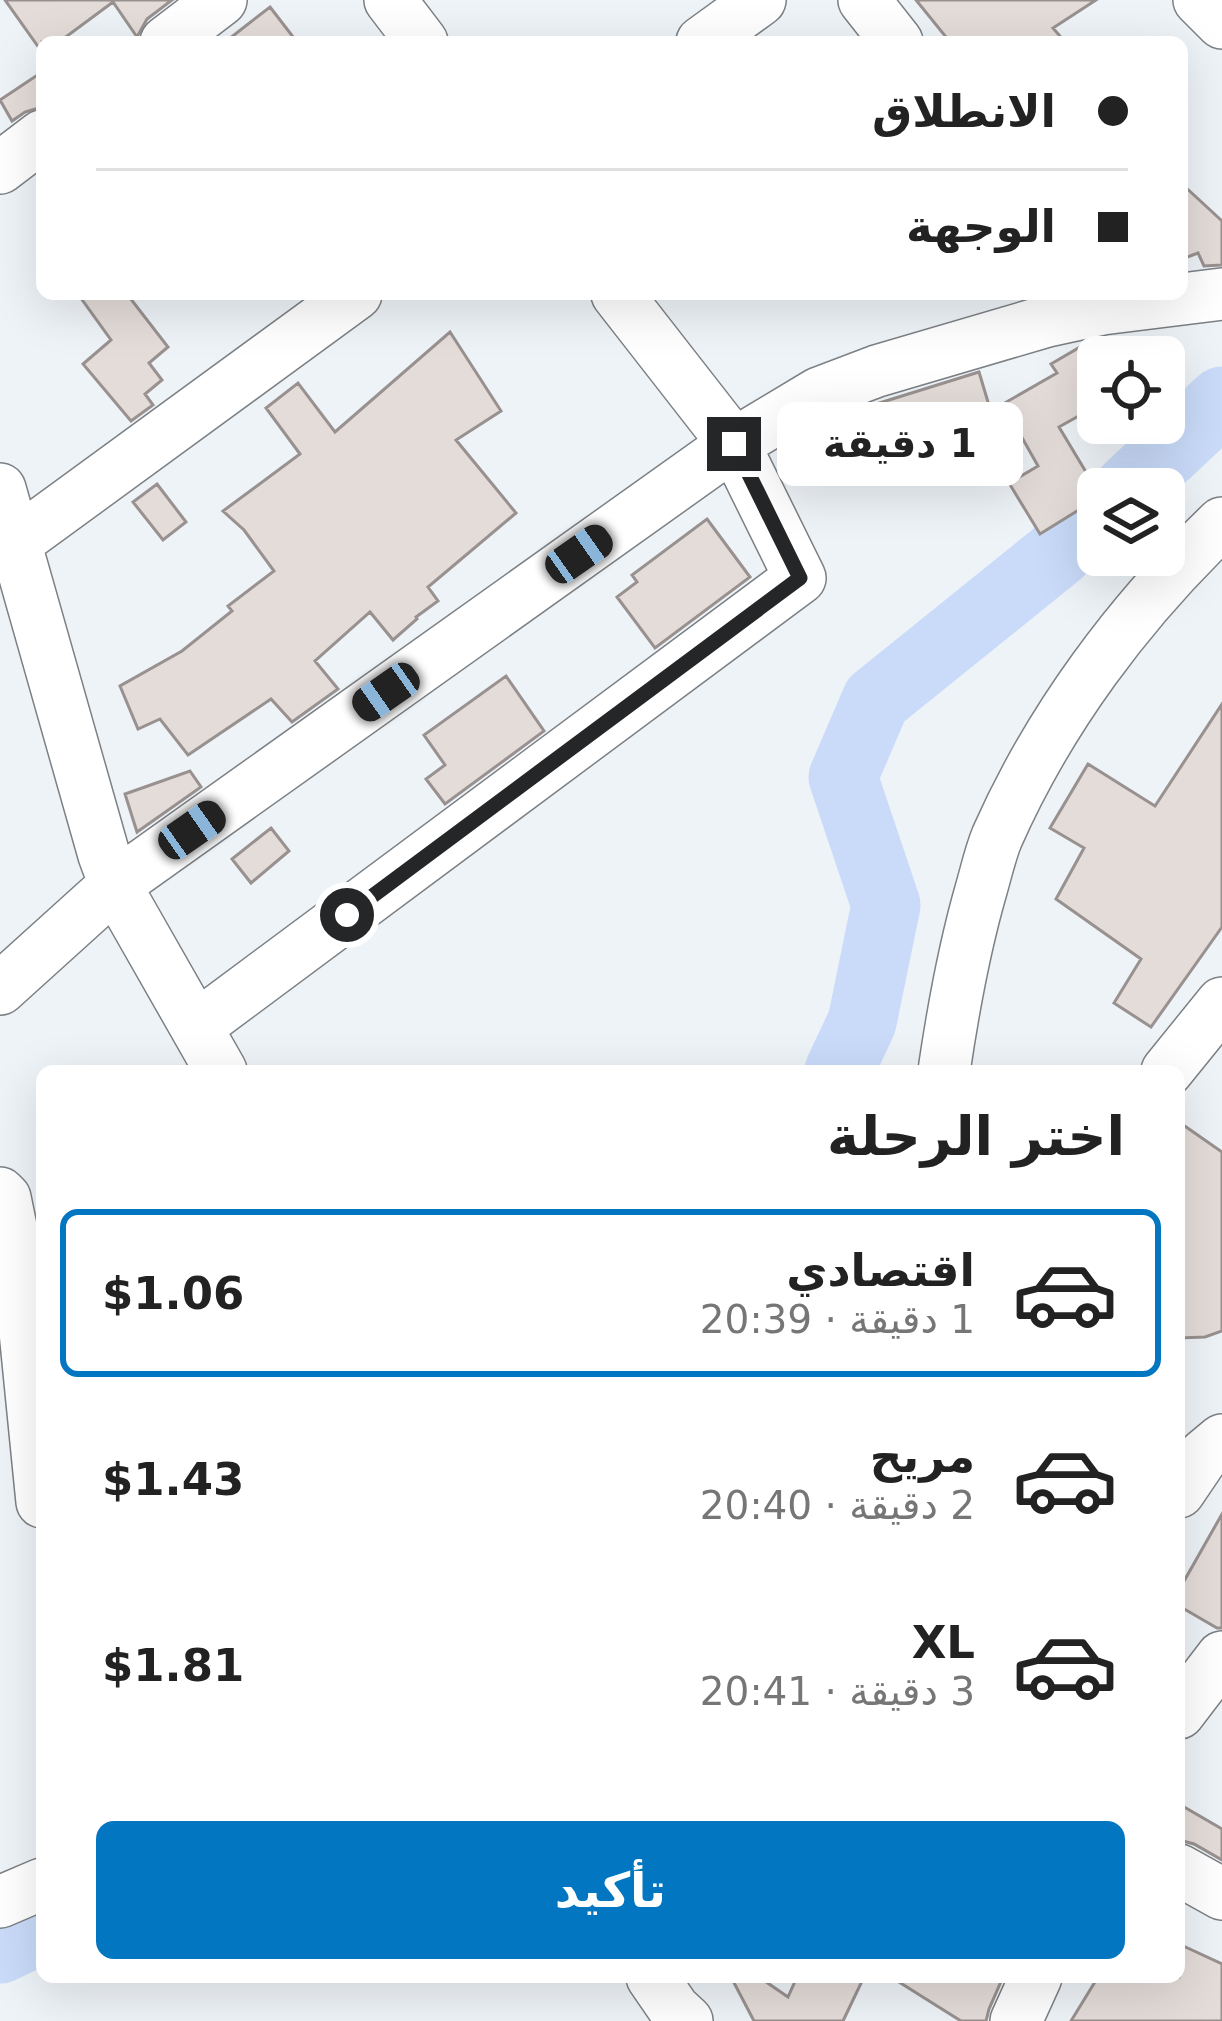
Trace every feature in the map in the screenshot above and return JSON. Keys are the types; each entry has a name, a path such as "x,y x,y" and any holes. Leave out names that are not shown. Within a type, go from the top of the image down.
{"street":[{"path":"174,36 221,0"},
{"path":"390,0 417,36"},
{"path":"710,36 760,0"},
{"path":"865,0 892,36"},
{"path":"1199,0 1222,23"},
{"path":"0,168 36,141"},
{"path":"1188,296 1222,294"},
{"path":"8,548 348,300"},
{"path":"196,1027 800,578 734,444 622,300"},
{"path":"0,989 115,885 734,444 819,393 877,370 1047,321 1097,301"},
{"path":"0,489 8,548 115,885 218,1065"},
{"path":"945,1065 973,918 996,840 1038,756 1078,691 1132,620 1222,524"},
{"path":"1172,1065 1222,1003"},
{"path":"0,1193 18,1262 36,1442"},
{"path":"1185,1645 1222,1636"},
{"path":"1185,1705 1222,1657"},
{"path":"1185,1873 1222,1894"},
{"path":"0,1902 36,1887"},
{"path":"656,1983 687,2021"},
{"path":"1016,2021 1033,1983"}],"building":[{"path":"5,0 172,0 147,19 138,36 113,2 67,36 36,36 36,44"},
{"path":"916,0 1096,0 1053,28 1060,36 945,36"},
{"path":"270,7 292,36 233,36"},
{"path":"36,76 36,109 12,121 0,100"},
{"path":"1188,190 1222,221 1222,265 1204,266 1198,253 1188,257"},
{"path":"82,300 132,300 168,347 149,363 162,380 145,394 153,405 131,421 83,364 111,340"},
{"path":"450,332 501,411 456,440 516,513 428,587 438,601 393,640 370,612 315,661 338,689 292,722 271,699 188,755 160,719 138,729 120,686 182,651 232,611 228,606 274,571 244,530 223,511 300,454 266,408 298,383 335,432"},
{"path":"1077,349 1077,417 1059,427 1084,468 1077,468 1077,511 1040,534 1009,483 1038,466 1003,404 1057,373 1051,364"},
{"path":"979,372 994,422 957,442 951,430 882,465 869,438 883,431 876,404"},
{"path":"157,484 186,522 163,540 133,502"},
{"path":"707,519 750,577 655,648 617,597 637,582 632,575"},
{"path":"506,676 544,731 445,804 426,779 445,765 424,735"},
{"path":"1222,704 1222,927 1151,1027 1114,1003 1141,959 1056,899 1084,848 1050,828 1088,764 1155,806"},
{"path":"190,771 201,787 137,832 125,794"},
{"path":"271,828 289,851 251,883 232,859"},
{"path":"1185,1126 1222,1152 1222,1331 1185,1338"},
{"path":"1222,1514 1222,1628 1185,1609 1185,1579"},
{"path":"1185,1807 1222,1829 1222,1860 1185,1842"},
{"path":"1185,1947 1222,1964 1222,2021 1071,2021 1094,1983 1185,1983"},
{"path":"734,1983 768,1983 788,1997 794,1983 861,1983 843,2021 754,2021"},
{"path":"901,1983 1000,1983 986,2021 961,2021"}],"waterway":[{"path":"1150,468 1222,401"},
{"path":"842,1065 862,1022 886,905 843,777 876,700 1077,535"},
{"path":"0,1949 36,1932"}],"route":[{"path":"347,915 800,578 734,444"}]}
